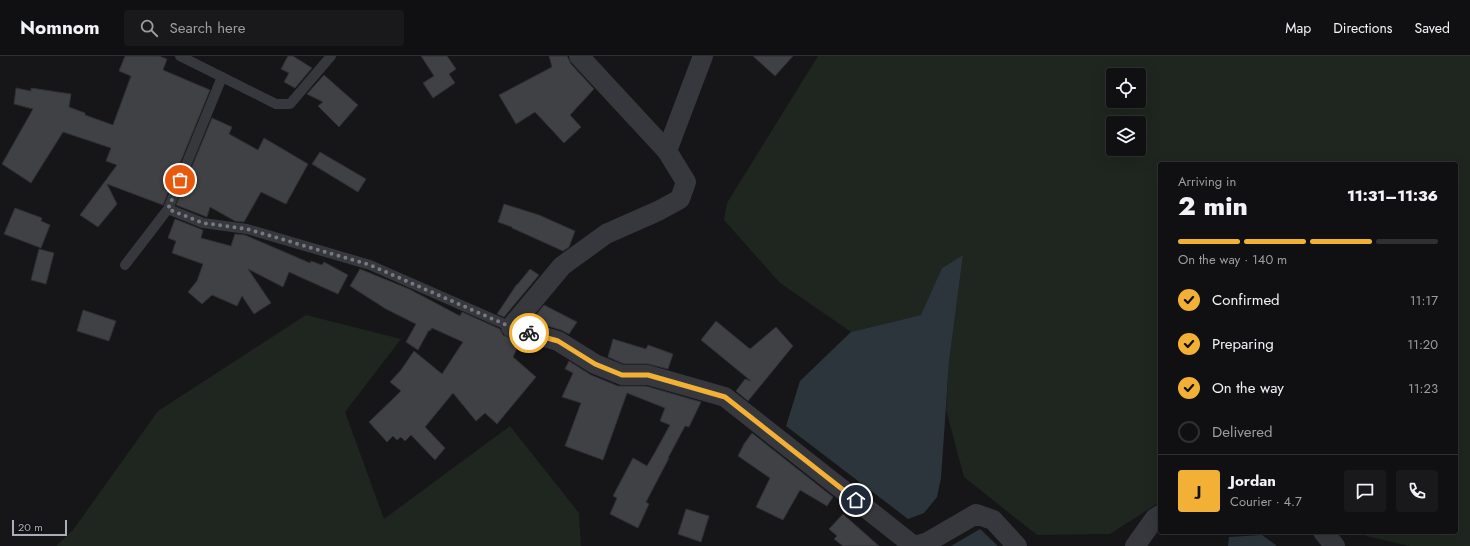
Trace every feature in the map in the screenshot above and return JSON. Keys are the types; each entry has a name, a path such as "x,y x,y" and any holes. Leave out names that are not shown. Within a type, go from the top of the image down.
{"street":[{"path":"579,56 668,151 686,182 680,199 658,211 606,234 562,266 511,327 558,341 595,364 622,375 648,375 725,397 914,546 928,542 976,514 993,520 1017,546"},
{"path":"668,151 703,56"},
{"path":"1135,546 1155,518 1158,516"},
{"path":"1325,534 1335,546"}],"lane":[{"path":"180,56 276,104 290,104 331,56"},
{"path":"125,265 168,209 222,77"},
{"path":"168,209 203,223 247,229 370,265 511,327"}],"shaded area":[{"path":"818,56 1470,56 1470,546 1410,546 1362,534 1458,534 1458,162 1158,162 1158,503 1110,534 1037,535 964,477 946,410 949,362 963,255 942,268 922,315 851,332 780,283 724,220 727,203"},
{"path":"963,255 949,362 941,478 937,497 924,513 908,519 786,426 800,381 851,332 921,315 942,268"},
{"path":"306,315 401,339 345,412 384,519 510,426 579,513 581,546 56,546 73,530 158,411"},
{"path":"980,529 998,546 951,546"},
{"path":"1262,535 1277,546 1228,546 1229,537"}],"building":[{"path":"125,56 159,56 167,59 163,70 210,90 163,205 107,184 117,204 98,227 80,215 117,165 106,161 111,148 63,132 31,183 2,164 33,109 14,104 16,88 31,91 31,88 71,94 69,107 85,113 85,115 113,125 131,76 119,71"},
{"path":"288,56 293,56 312,68 295,88 284,82 289,73 281,69"},
{"path":"421,56 447,56 456,69 449,74 455,83 433,98 423,83 434,76"},
{"path":"549,56 567,56 571,64 594,89 570,115 581,127 564,143 535,112 516,124 499,95 552,67"},
{"path":"753,56 793,56 775,76"},
{"path":"324,75 358,105 339,127 318,106 323,102 307,94"},
{"path":"212,118 232,127 229,134 258,150 264,138 308,164 286,204 261,192 244,222 235,221 210,207 207,217 176,205"},
{"path":"320,152 366,179 358,192 312,164"},
{"path":"504,204 539,215 575,231 569,247 563,251 498,222"},
{"path":"15,208 42,218 41,221 50,225 41,248 4,234"},
{"path":"175,219 203,230 201,238 231,246 235,234 245,235 310,263 311,261 322,265 324,262 348,275 338,294 289,272 283,287 248,269 271,303 254,314 242,296 237,306 212,295 202,304 188,292 197,281 203,264 172,253 176,241 168,238"},
{"path":"39,249 54,253 46,284 31,280"},
{"path":"360,269 409,289 460,316 462,312 500,329 503,335 520,342 513,357 536,377 497,424 485,413 476,421 453,393 425,427 445,448 435,460 411,435 405,441 401,437 397,440 393,436 387,442 369,422 401,391 390,382 401,370 414,351 442,374 463,342 432,328 430,331 429,330 418,350 406,342 416,324 386,309 350,286"},
{"path":"530,269 539,275 504,317 497,314 517,284"},
{"path":"544,305 577,322 569,334 531,321"},
{"path":"83,310 116,321 109,341 77,331"},
{"path":"716,321 750,349 776,327 793,346 748,401 736,391 745,379 751,381 701,340"},
{"path":"613,339 646,349 648,345 673,354 668,369 648,364 624,364 608,357"},
{"path":"569,361 591,375 618,386 646,386 701,402 689,427 685,426 646,502 649,504 638,528 610,514 617,498 613,496 633,458 647,466 670,425 660,421 665,408 627,393 603,460 565,446 581,403 562,397 573,373 565,369"},
{"path":"752,433 833,497 827,506 800,490 783,520 756,507 770,478 738,456"},
{"path":"686,509 709,516 701,542 678,534"},
{"path":"843,514 879,546 843,546 834,539 837,536 829,529"}],"way so far":[{"path":"180,180 168,209 203,223 247,229 370,265 511,327 529,333"}],"route":[{"path":"529,333 558,341 595,364 622,375 648,375 725,397 856,500"}]}
